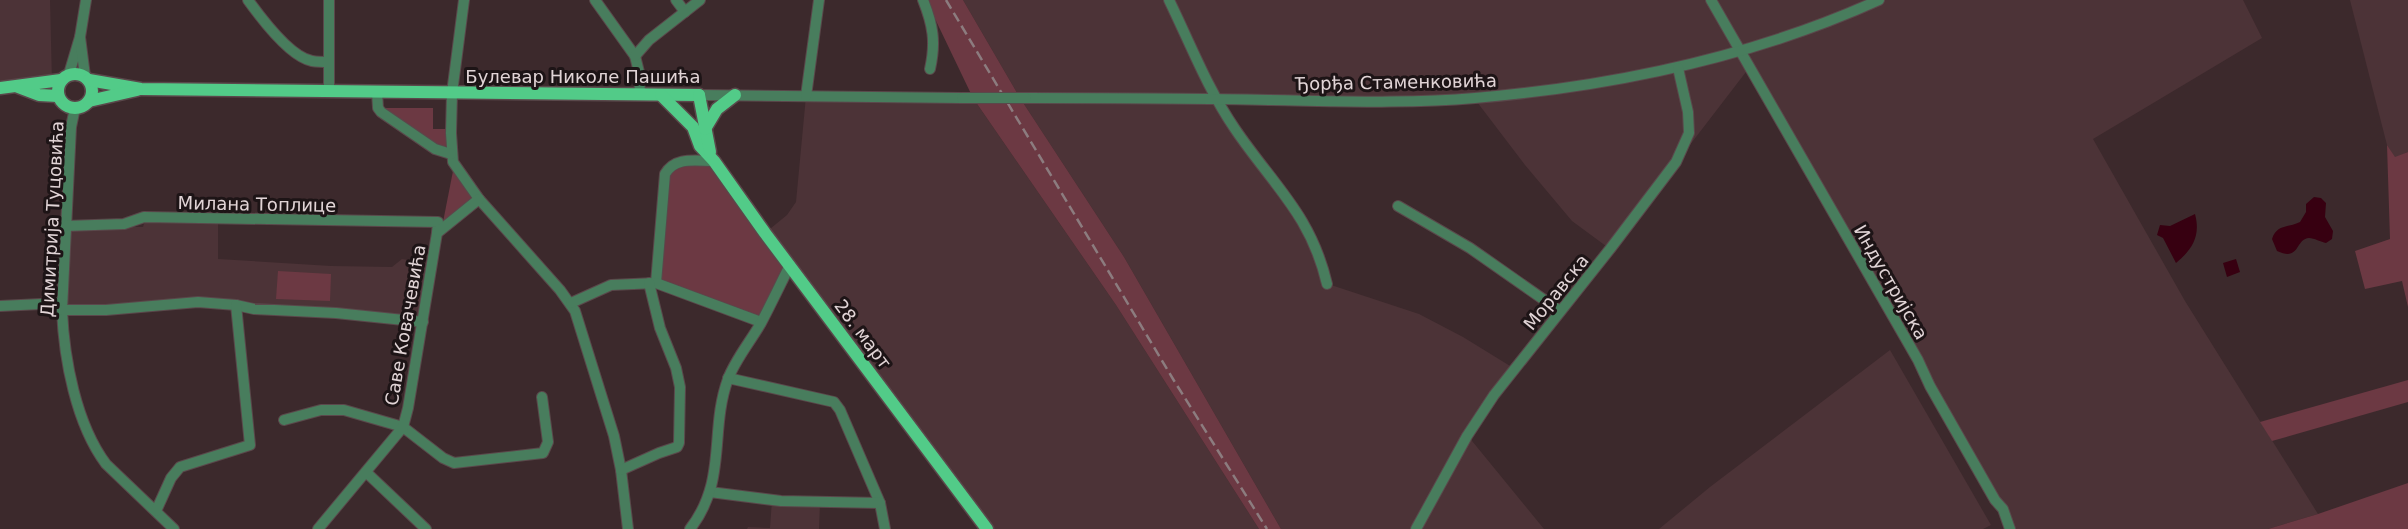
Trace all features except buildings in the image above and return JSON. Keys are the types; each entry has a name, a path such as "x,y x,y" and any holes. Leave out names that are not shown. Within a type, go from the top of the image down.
{"main road":[{"name":"Булевар Николе Пашића","path":"0,88 65,77 87,78 141,89 699,95"},
{"path":"58,96 58,85 65,77"},
{"path":"87,78 92,90 89,101"},
{"name":"Булевар Николе Пашића","path":"18,87 39,95 58,96 64,105 75,108 89,101 141,89"},
{"path":"660,95 699,128 717,108 735,95"},
{"name":"28. март","path":"699,95 699,128 713,160 987,529"}],"street":[{"path":"65,77 80,37 86,0"},
{"path":"248,0 292,50 308,60 329,62"},
{"path":"330,0 330,92"},
{"path":"464,0 452,93 451,153 457,169 479,199 571,303 580,321 614,436 628,529"},
{"path":"595,0 635,57 640,95"},
{"path":"676,0 685,12"},
{"path":"635,57 649,40 700,0"},
{"path":"806,96 819,0"},
{"path":"923,0 933,25 935,49 930,69"},
{"path":"1169,0 1234,128 1301,217 1313,240 1328,285"},
{"name":"Индустријска","path":"1711,0 1995,500 2003,509 2010,529"},
{"name":"Ђорђа Стаменковића","path":"1026,98 1351,101 1474,98 1603,82 1678,68 1741,52 1833,20 1879,0"},
{"path":"80,37 87,78"},
{"name":"Моравска","path":"1416,529 1467,436 1494,395 1615,244 1676,162 1689,133 1688,112 1678,68"},
{"path":"377,92 378,108 381,112 435,149 451,153"},
{"name":"Булевар Николе Пашића","path":"699,95 1026,98"},
{"name":"Димитрија Туцовића","path":"75,108 71,127 62,306 68,366 90,439 106,464 174,529"},
{"path":"621,470 677,447 679,443 680,387 676,368 660,328 653,283 665,174 670,166 678,162 713,160"},
{"name":"Саве Ковачевића","path":"318,529 403,427 437,233 479,199"},
{"path":"1398,206 1470,248 1560,311"},
{"name":"Милана Топлице","path":"65,226 124,224 144,218 438,222 437,233"},
{"path":"690,529 710,492 716,467 722,407 729,378 790,265"},
{"path":"571,303 611,285 653,283 761,322"},
{"path":"0,306 62,306 106,310 198,302 423,322"},
{"path":"156,511 171,478 180,467 250,444 236,305"},
{"path":"729,378 834,402 840,410 880,503 885,529"},
{"path":"284,420 337,408 403,427 451,462 503,455 539,455 548,442 542,397"},
{"path":"366,472 426,529"},
{"path":"710,492 781,501 880,503"}],"shaded area":[{"path":"0,0 50,0 52,83 0,88"},
{"path":"926,0 963,0 1020,98 1124,257 1281,529 1259,529 1116,305 973,98"},
{"path":"963,0 2243,0 2262,38 2093,139 2185,301 2318,514 2268,529 2010,529 1749,68 1610,249 1572,221 1474,98 1219,99 1288,197 1328,284 1419,314 1515,369 1468,436 1544,529 1281,529 1124,257 1020,98"},
{"path":"2350,0 2408,0 2408,152 2395,158 2387,145"},
{"path":"806,96 973,98 1116,305 1259,529 987,529 765,233 787,215 796,202"},
{"path":"381,108 433,108 433,129 446,129 446,147 436,144"},
{"path":"2387,145 2395,157 2408,152 2408,307 2402,281 2365,289 2355,251 2390,239"},
{"path":"714,161 790,265 761,322 656,283 670,166"},
{"path":"453,171 472,198 443,222"},
{"path":"2314,197 2321,198 2326,203 2325,217 2333,231 2332,239 2326,243 2309,238 2290,254 2277,251 2272,239 2274,234 2300,222 2306,212 2306,204"},
{"path":"2195,214 2197,229 2194,242 2176,263 2163,238 2157,235 2160,225 2170,226"},
{"path":"145,221 218,223 218,259 331,266 392,267 402,259 426,263 418,320 255,304 65,308 67,227 143,227"},
{"path":"2236,259 2240,272 2227,277 2223,263"},
{"path":"278,271 331,274 330,301 276,299"},
{"path":"1890,350 1991,525 1983,529 1659,529 1710,487"},
{"path":"2408,380 2408,402 2272,441 2260,422"},
{"path":"2408,483 2408,529 2268,529 2318,514"},
{"path":"772,500 820,503 819,529 747,529 770,528"}],"railway":[{"path":"946,0 1173,379 1267,529"}]}
